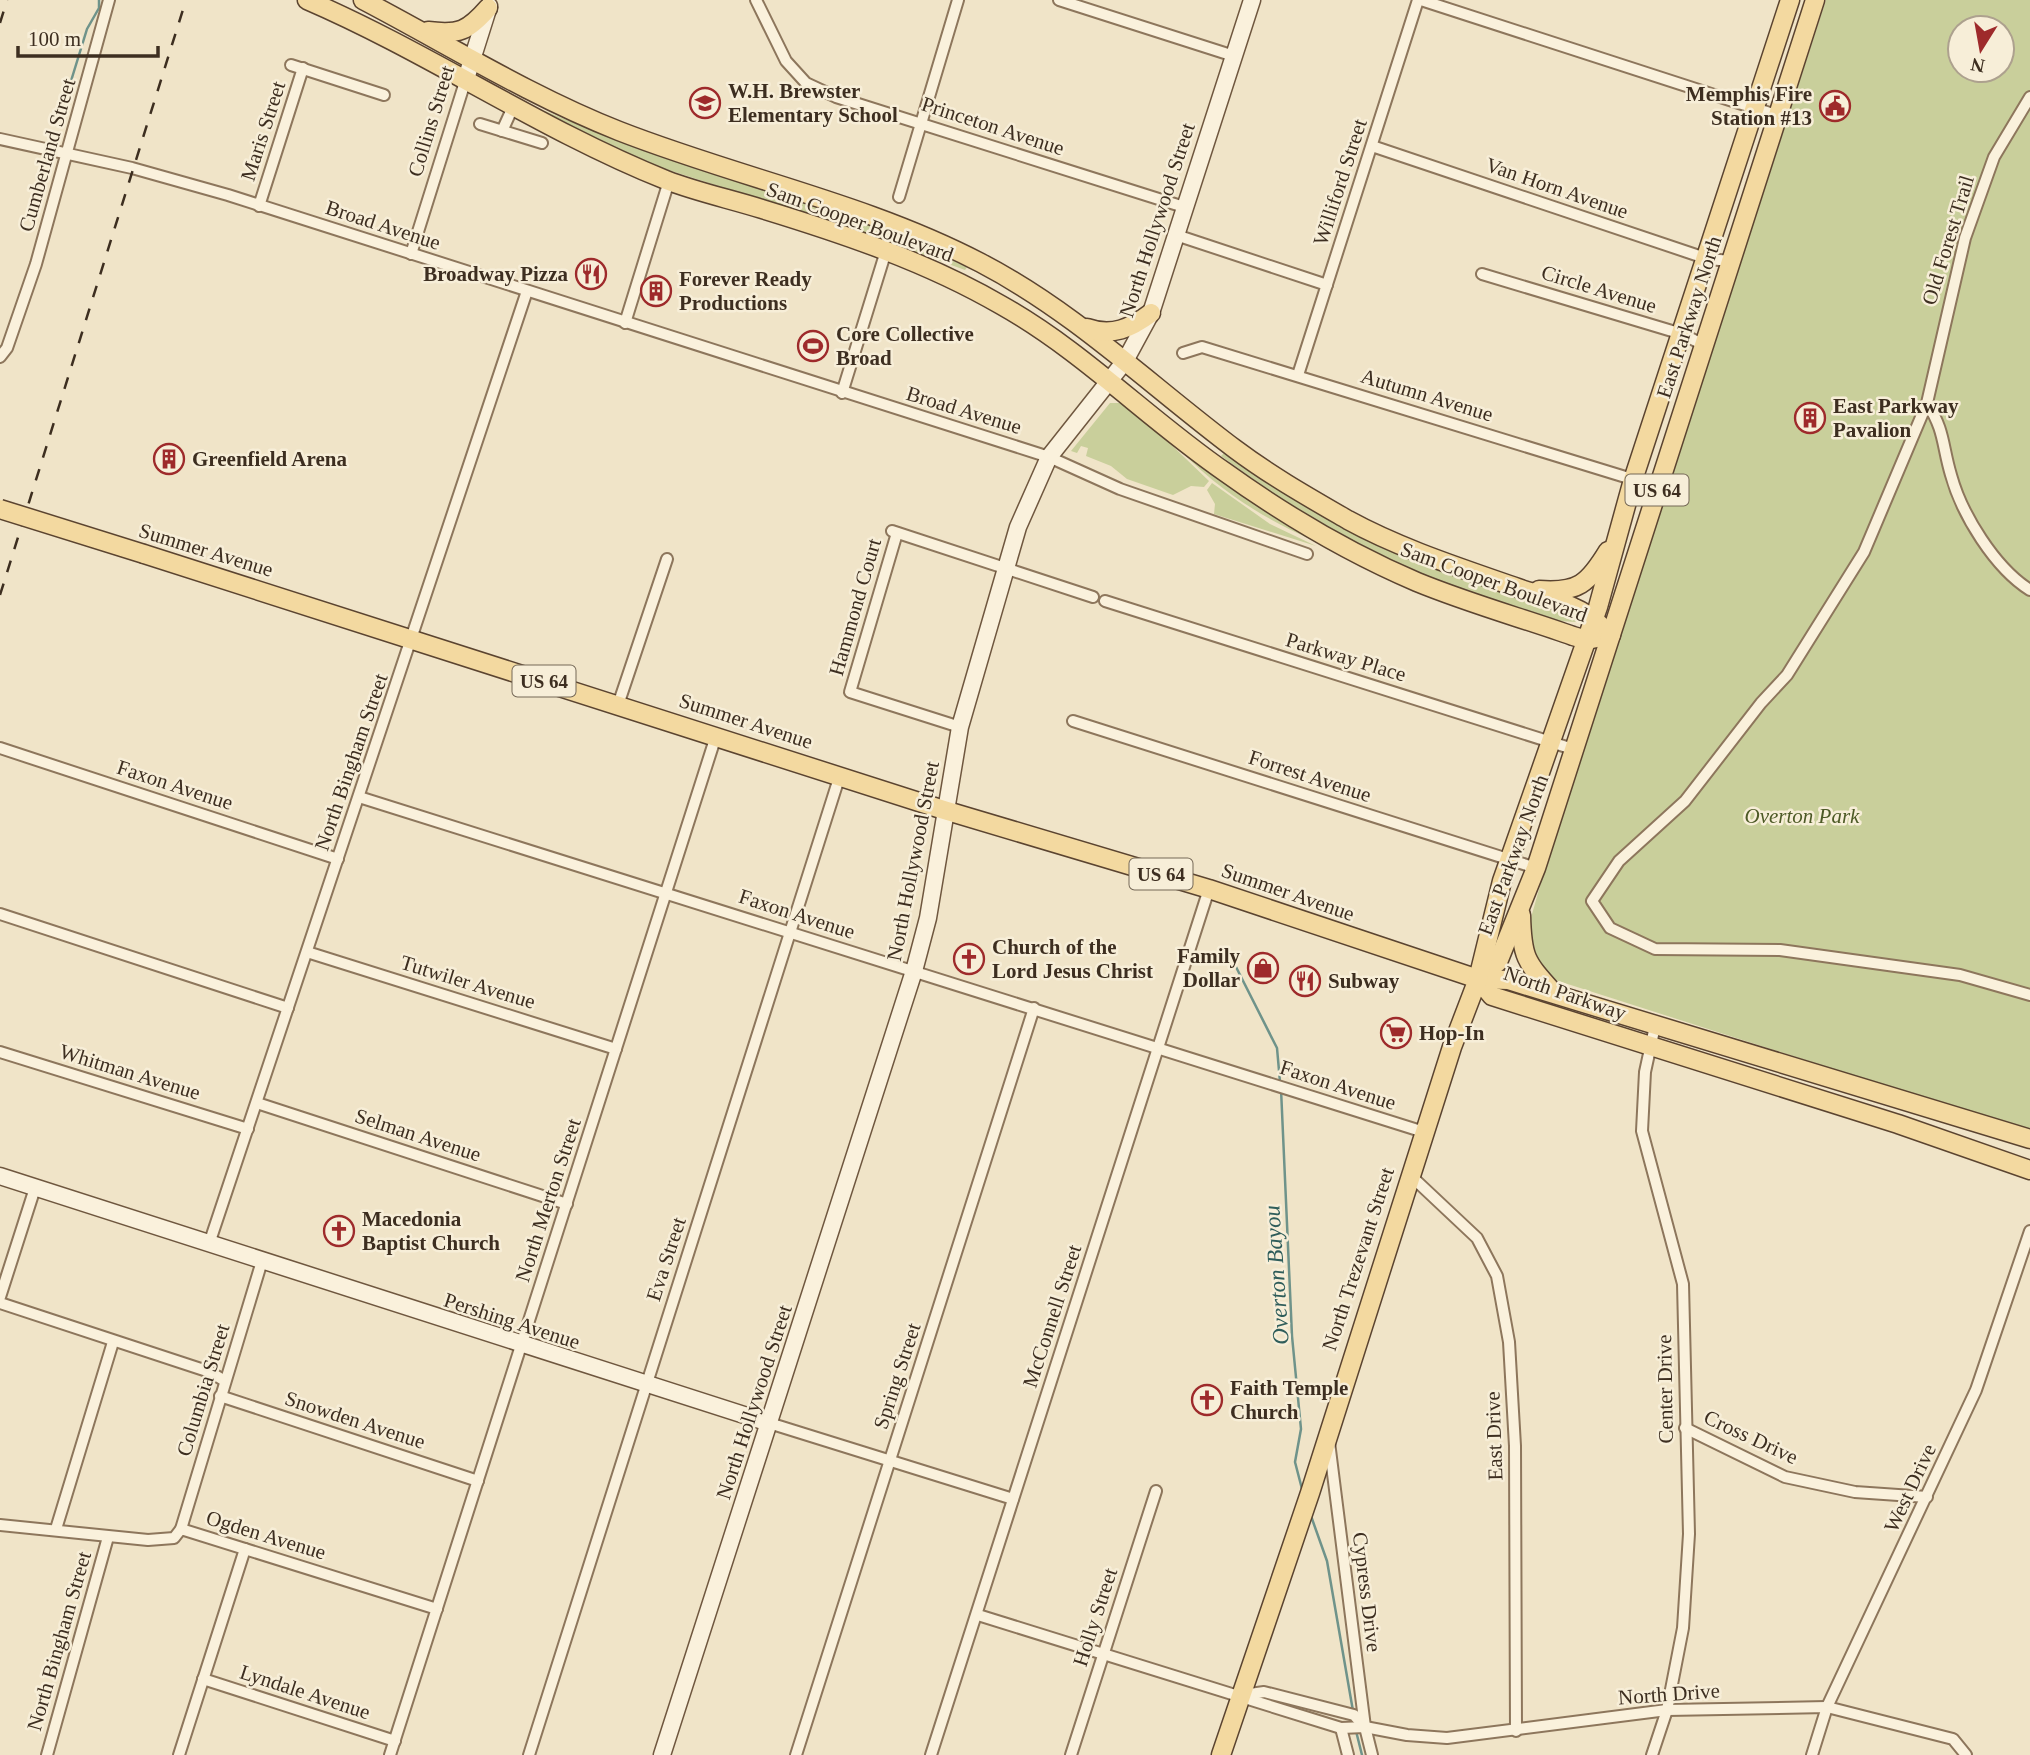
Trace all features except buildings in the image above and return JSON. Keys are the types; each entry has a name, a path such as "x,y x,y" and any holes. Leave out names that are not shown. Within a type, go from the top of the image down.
{"main road":[{"name":"Sam Cooper Boulevard","path":"307,0 378,32 513,107 669,181 886,250 1001,304 1061,342 1222,471 1292,517 1362,557 1420,583 1587,640 1611,635"},
{"name":"Sam Cooper Boulevard","path":"363,0 553,101 616,130 913,231 982,263 1077,324 1237,451 1347,519 1401,544 1594,618 1611,635"},
{"name":"North Hollywood Street","path":"662,1755 914,971 928,918 960,727 1006,567 1038,477 1049,457 1125,361 1151,313 1252,0"},
{"name":"East Parkway North","path":"1478,979 1502,881 1553,743 1587,640 1633,480 1790,0"},
{"name":"East Parkway North","path":"1478,979 1498,962 1536,869 1815,0"},
{"name":"Collins Street","path":"465,82 490,4"},
{"path":"420,30 454,33 472,27 490,4"},
{"path":"1077,324 1101,332 1115,331 1138,323 1151,313"},
{"name":"Summer Avenue","path":"0,509 944,810 1209,889 1478,979"},
{"path":"1519,588 1560,592 1576,589 1598,567 1619,533"},
{"path":"1521,905 1522,948 1533,971 1555,994"},
{"name":"North Parkway","path":"1478,979 1508,980 2030,1139"},
{"name":"North Parkway","path":"1478,979 1492,996 1898,1124 2030,1170"},
{"name":"North Trezevant Street","path":"1221,1755 1307,1500 1451,1047 1478,979"},
{"name":"Pershing Avenue","path":"0,1177 769,1423"}],"street":[{"name":"Cumberland Street","path":"0,357 7,348 36,264 110,0"},
{"name":"Princeton Avenue","path":"756,0 786,61 806,83 836,97 1184,207"},
{"path":"899,197 958,0"},
{"path":"1059,0 1234,55"},
{"path":"1419,0 1779,116"},
{"name":"Williford Street","path":"1298,375 1419,0"},
{"name":"Maris Street","path":"260,206 297,66 384,95"},
{"name":"Collins Street","path":"411,254 465,82"},
{"name":"Old Forest Trail","path":"2030,97 1994,157 1965,238 1927,403 1864,552 1787,675 1761,703 1685,801 1619,860 1592,901 1610,928 1655,949 1780,950 1960,975 2030,995"},
{"path":"502,131 513,107"},
{"path":"480,124 542,143"},
{"name":"Broad Avenue","path":"0,139 132,168 260,206 1049,457 1120,489 1307,554"},
{"name":"Van Horn Avenue","path":"1372,146 1707,259 1731,261"},
{"path":"625,323 669,181"},
{"path":"1176,234 1327,285"},
{"path":"842,393 886,250"},
{"name":"Circle Avenue","path":"1482,274 1682,334 1704,345"},
{"name":"North Bingham Street","path":"209,1244 527,291"},
{"name":"Autumn Avenue","path":"1183,353 1202,347 1658,486"},
{"path":"1927,403 1941,425 1956,491 1992,556 2005,571 2030,590"},
{"name":"Hammond Court","path":"960,727 850,692 894,532 1006,567"},
{"path":"618,705 667,559"},
{"path":"1006,567 1093,597"},
{"name":"Parkway Place","path":"1105,601 1576,750"},
{"name":"Forrest Avenue","path":"1073,721 1536,869"},
{"name":"North Merton Street","path":"390,1755 716,736"},
{"name":"Faxon Avenue","path":"0,748 338,859"},
{"name":"Eva Street","path":"529,1755 840,775"},
{"name":"Faxon Avenue","path":"359,797 1424,1132"},
{"name":"McConnell Street","path":"931,1755 1209,889"},
{"path":"0,914 288,1008"},
{"name":"Tutwiler Avenue","path":"307,952 616,1049"},
{"name":"Spring Street","path":"796,1755 1034,1009"},
{"name":"Center Drive","path":"1652,1755 1667,1710 1683,1628 1689,1534 1683,1283 1642,1132 1650,1046 1655,1026"},
{"name":"Whitman Avenue","path":"0,1052 248,1129"},
{"name":"Selman Avenue","path":"257,1102 567,1204"},
{"name":"East Drive","path":"1410,1175 1477,1238 1497,1276 1509,1342 1515,1446 1516,1731"},
{"path":"35,1188 0,1300 113,1342 209,1373 225,1381"},
{"name":"West Drive","path":"1812,1755 1827,1707 1976,1390 2030,1231"},
{"name":"Columbia Street","path":"181,1529 262,1261"},
{"name":"North Bingham Street","path":"56,1529 113,1342"},
{"name":"Snowden Avenue","path":"220,1396 478,1481"},
{"name":"Pershing Avenue","path":"769,1423 1013,1499"},
{"name":"Cross Drive","path":"1685,1428 1785,1477 1855,1492 1927,1497"},
{"name":"Cypress Drive","path":"1328,1433 1354,1724 1348,1755"},
{"name":"Holly Street","path":"1071,1755 1156,1491"},
{"name":"Ogden Avenue","path":"0,1525 56,1529 108,1537 174,1538 181,1529 437,1609"},
{"name":"North Bingham Street","path":"47,1755 108,1537"},
{"path":"179,1755 245,1549"},
{"name":"North Drive","path":"978,1615 1240,1695 1264,1692 1354,1724 1407,1735 1447,1738 1667,1710 1827,1707 1953,1739 1966,1755"},
{"name":"Lyndale Avenue","path":"203,1679 395,1741"},
{"name":"Cypress Drive","path":"1354,1724 1372,1755"}],"green space":[{"name":"Overton Park","path":"1826,0 2030,0 2030,1132 1552,979 1542,974 1525,939 1547,861"},
{"path":"545,111 636,148 863,221 967,267 965,270 855,230 653,165 543,115"},
{"path":"1110,403 1121,403 1160,434 1209,481 1204,487 1191,486 1173,495 1127,479 1111,466 1086,456 1088,448 1081,446 1077,453 1071,451"},
{"path":"1175,444 1315,541 1239,500 1205,474"},
{"path":"1224,453 1245,467 1572,615 1577,622 1558,621 1481,596 1380,557 1304,514 1221,456"},
{"path":"1212,483 1270,524 1316,546 1214,514 1215,504 1207,490"}],"waterway":[{"path":"59,120 87,29 99,8 99,0"},
{"name":"Overton Bayou","path":"1234,963 1277,1048 1280,1082"},
{"name":"Overton Bayou","path":"1281,1089 1292,1336 1301,1429 1295,1462 1302,1489"},
{"name":"Overton Bayou","path":"1311,1516 1327,1561 1353,1711"},
{"name":"Overton Bayou","path":"1356,1731 1362,1755"}],"railway":[{"path":"0,23 7,0"},
{"path":"0,595 186,0"}],"place":[{"name":"W.H. Brewster Elementary School","path":"705,103"},
{"name":"Memphis Fire Station #13","path":"1835,106"},
{"name":"Broadway Pizza","path":"591,274"},
{"name":"Forever Ready Productions","path":"656,291"},
{"name":"Core Collective Broad","path":"813,346"},
{"name":"East Parkway Pavalion","path":"1810,418"},
{"name":"Greenfield Arena","path":"169,459"},
{"name":"Church of the Lord Jesus Christ","path":"969,959"},
{"name":"Family Dollar","path":"1263,968"},
{"name":"Subway","path":"1305,981"},
{"name":"Hop-In","path":"1396,1033"},
{"name":"Macedonia Baptist Church","path":"339,1231"},
{"name":"Faith Temple Church","path":"1207,1400"}]}
